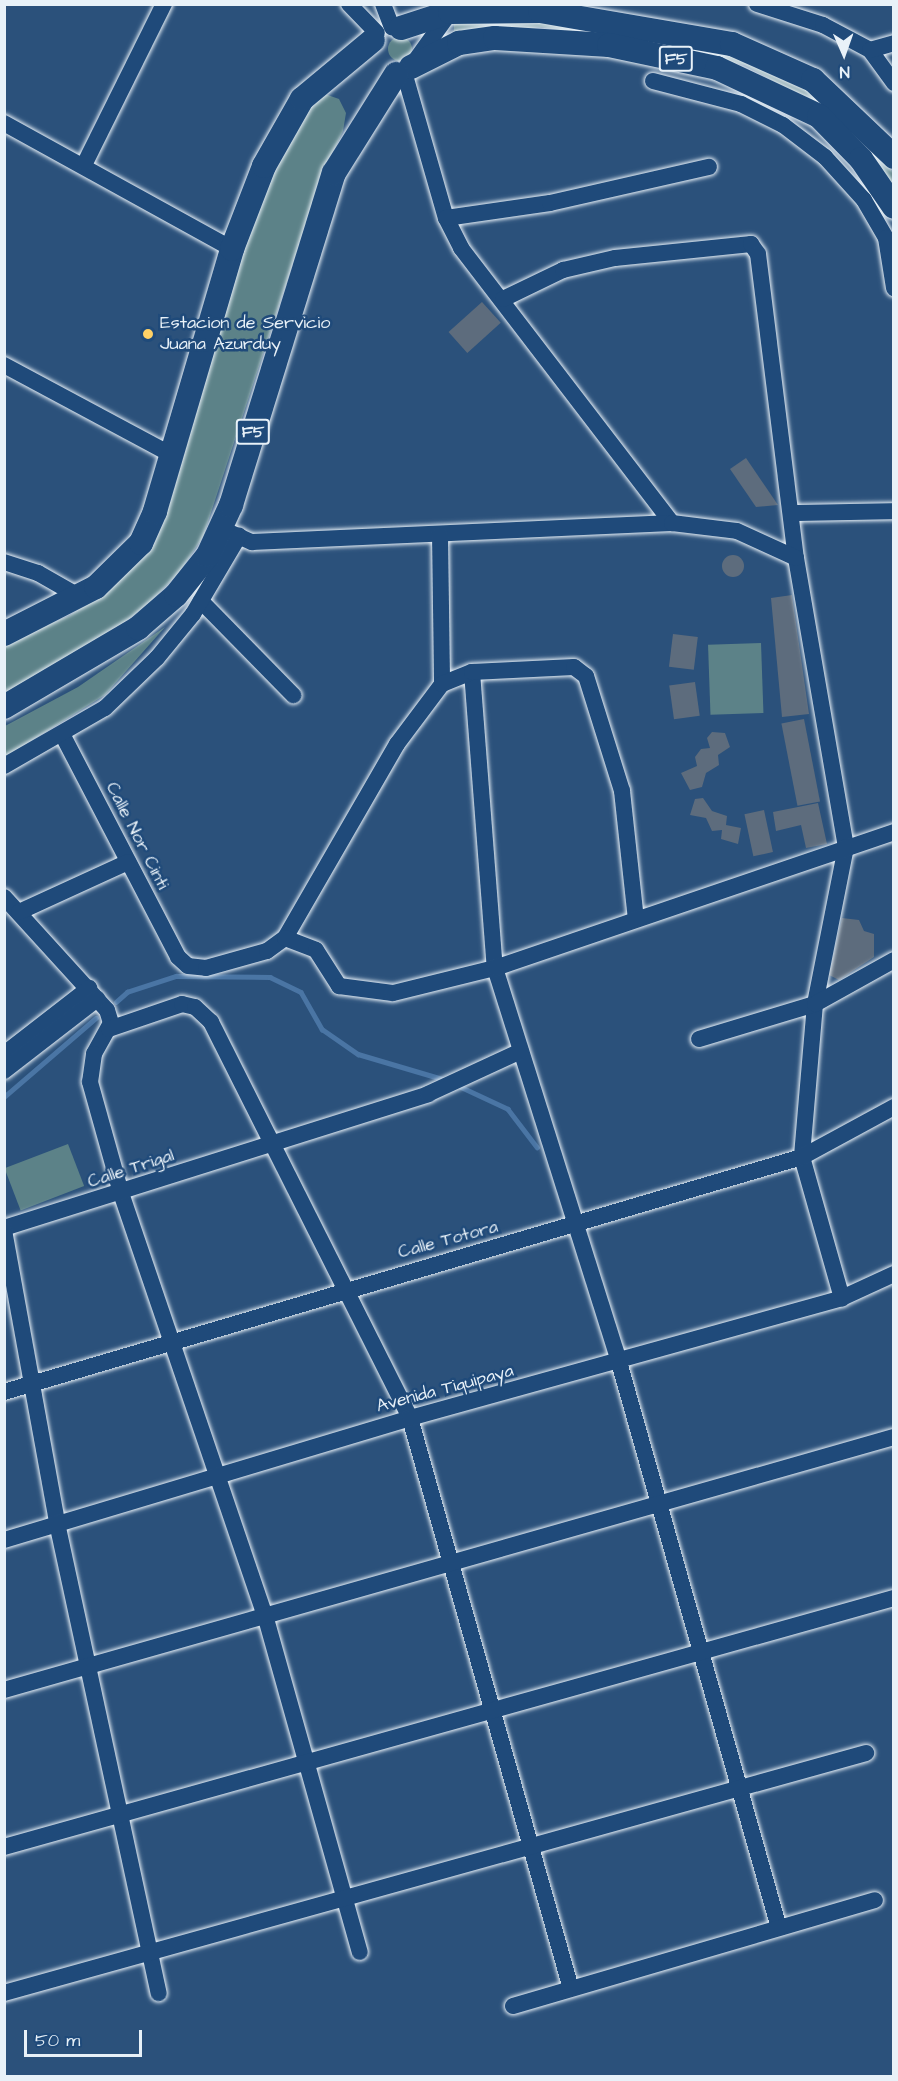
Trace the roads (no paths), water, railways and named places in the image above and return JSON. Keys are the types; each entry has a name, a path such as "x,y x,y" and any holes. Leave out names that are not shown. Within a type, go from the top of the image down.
{"highway":[{"name":"F5","path":"4,634 80,597 118,572 141,543 172,455 232,249 264,166 302,99 386,32 454,8 584,10 686,33 777,62 838,99 894,157"},
{"name":"F5","path":"4,707 138,628 176,595 230,532 334,173 406,69 459,43 506,38 609,45 717,68 819,116 861,159 894,207"}],"street":[{"path":"85,163 164,4"},
{"path":"349,4 386,32"},
{"path":"383,4 386,32"},
{"path":"757,4 823,25 870,50 894,83"},
{"path":"454,8 406,69 446,218 461,248 503,299 672,523"},
{"path":"870,50 894,43"},
{"path":"653,81 741,104 783,125 825,157 864,200 886,238 894,288"},
{"path":"4,123 85,163 232,249"},
{"path":"446,218 550,203 709,168"},
{"path":"503,299 563,270 615,258 752,244 758,254 793,513 796,558 846,848 815,1004 802,1157 842,1298"},
{"path":"4,365 172,455"},
{"path":"793,513 894,511"},
{"path":"4,766 62,734 120,694 201,602 230,532 252,542 672,523 737,531 796,558"},
{"path":"440,535 442,684"},
{"path":"4,562 46,576 80,597"},
{"path":"201,602 294,695"},
{"path":"636,919 622,791 586,676 574,667 472,672 442,684 397,744 285,938 316,950 339,986 350,992 393,993 495,968 894,832"},
{"path":"472,672 495,968 619,1362 778,1928"},
{"name":"Calle Nor Cinti","path":"62,734 178,957 188,966 206,968 267,951 285,938"},
{"path":"19,912 128,862"},
{"path":"4,897 107,1010 109,1029 94,1054 90,1082 121,1193 171,1340 221,1473 265,1615 360,1952"},
{"path":"699,1039 815,1004 894,960"},
{"path":"4,1054 93,993"},
{"path":"4,1071 93,993"},
{"path":"109,1029 182,1004 195,1007 211,1022 269,1144 410,1418 571,1989"},
{"name":"Calle Trigal","path":"4,1229 428,1094 521,1051"},
{"name":"Calle Totora","path":"4,1392 344,1289 576,1226 802,1157 894,1107"},
{"path":"4,1229 30,1384 86,1666 146,1954 159,1993"},
{"name":"Avenida Tiquipaya","path":"4,1540 410,1418 619,1362 842,1298 893,1278"},
{"path":"4,1690 894,1437"},
{"path":"4,1847 894,1598"},
{"path":"4,1993 866,1753"},
{"path":"513,2006 875,1900"}],"waterway":[{"path":"116,1002 127,992 176,976 270,977 301,992 322,1029 358,1054 446,1080"},
{"path":"4,1097 96,1018"},
{"path":"459,1086 508,1109 537,1147"}],"place":[{"name":"Estacion de Servicio Juana Azurduy","path":"148,334"}]}
